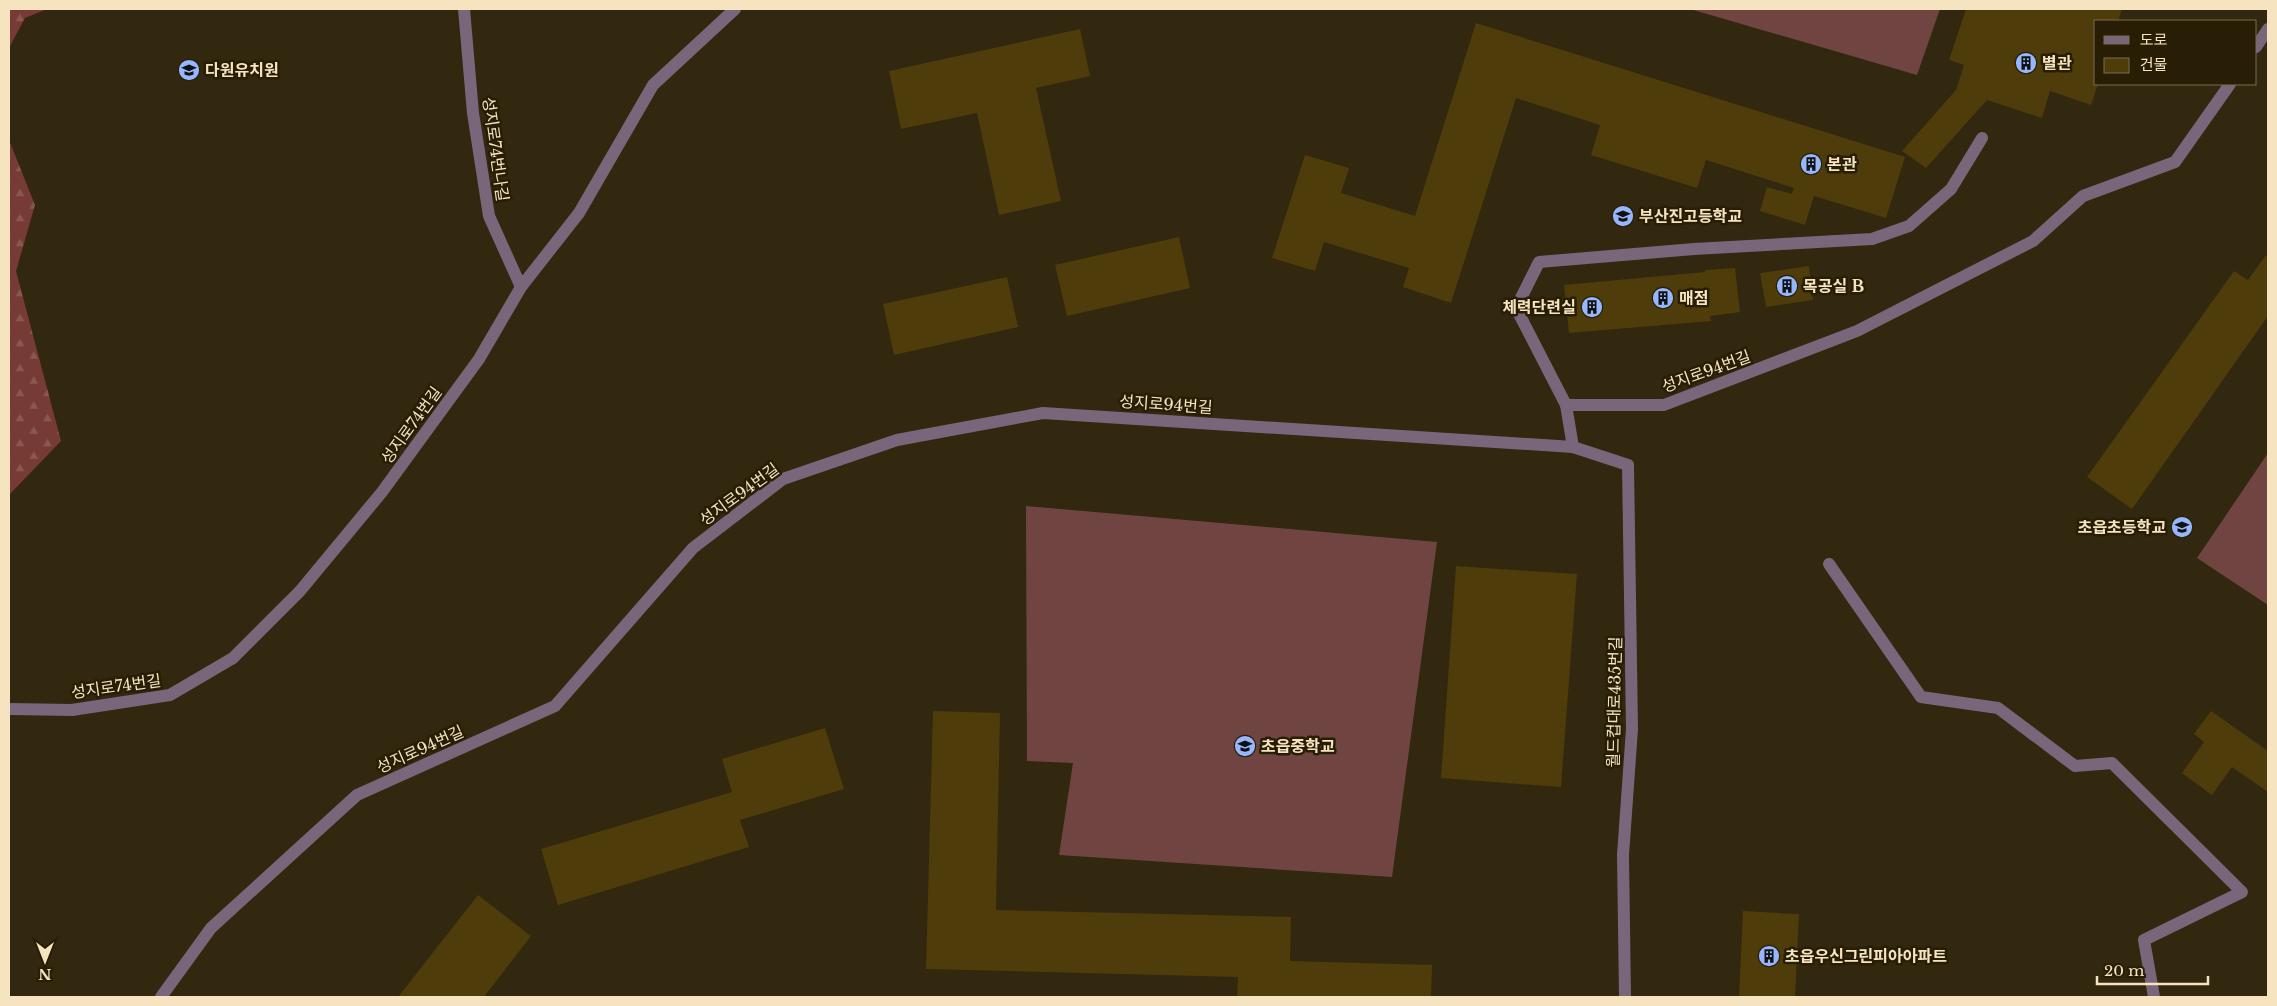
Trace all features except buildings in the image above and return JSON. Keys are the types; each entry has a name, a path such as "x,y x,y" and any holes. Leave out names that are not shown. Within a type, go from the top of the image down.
{"street":[{"name":"성지로74번나길","path":"464,9 473,113 489,216 521,287"},
{"name":"성지로74번길","path":"9,709 72,710 170,695 233,658 300,591 382,492 479,359 521,287 579,213 653,85 735,9"},
{"path":"2257,46 2268,30"},
{"name":"성지로94번길","path":"1566,405 1664,405 1857,331 2032,241 2083,196 2175,162 2229,85"},
{"path":"1573,447 1566,405 1516,308 1539,262 1694,249 1872,239 1909,226 1951,189 1982,138"},
{"name":"성지로94번길","path":"161,997 211,928 357,795 555,706 693,548 782,479 897,440 1043,413 1573,447"},
{"name":"월드컵대로435번길","path":"1573,447 1628,465 1632,729 1623,856 1625,997"},
{"path":"1829,564 1921,697 1998,708 2076,766 2112,763 2242,892 2144,940 2154,997"}],"green space":[{"path":"9,9 47,9 25,18 9,48"},
{"path":"9,140 35,205 16,271 61,441 9,495"}],"shaded area":[{"path":"1690,9 1940,9 1917,75"},
{"path":"2268,453 2268,605 2197,558"},
{"path":"1026,506 1437,542 1392,877 1059,855 1073,763 1027,761"}],"place":[{"name":"별관","path":"2026,63"},
{"name":"다원유치원","path":"189,70"},
{"name":"본관","path":"1811,164"},
{"name":"부산진고등학교","path":"1623,216"},
{"name":"목공실 B","path":"1787,286"},
{"name":"매점","path":"1663,298"},
{"name":"체력단련실","path":"1592,307"},
{"name":"초읍초등학교","path":"2182,527"},
{"name":"초읍중학교","path":"1245,746"},
{"name":"초읍우신그린피아아파트","path":"1769,956"}]}
